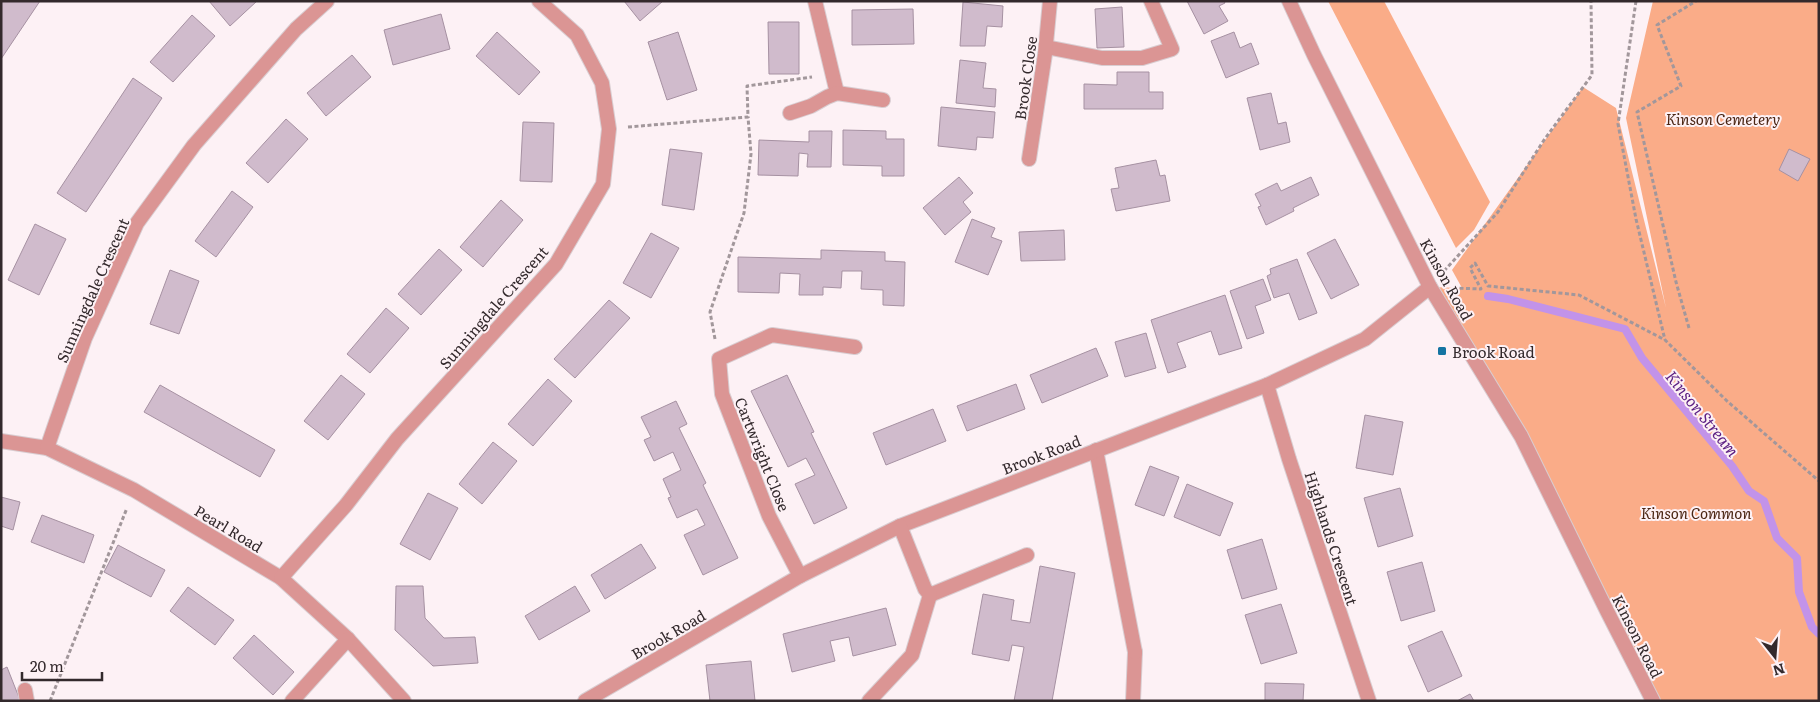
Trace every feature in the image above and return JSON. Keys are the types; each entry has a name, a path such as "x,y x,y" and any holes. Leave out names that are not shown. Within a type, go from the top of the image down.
{"street":[{"name":"Sunningdale Crescent","path":"48,448 85,338 137,223 194,146 296,29 327,1"},
{"name":"Sunningdale Crescent","path":"282,578 346,505 397,439 556,264 603,184 609,129 602,83 577,35 539,1"},
{"path":"815,1 838,93"},
{"name":"Brook Close","path":"1029,159 1046,47 1050,1"},
{"path":"1046,47 1102,58 1142,58 1172,49 1151,1"},
{"name":"Kinson Road","path":"1289,1 1314,55 1430,286 1521,436 1607,611 1654,701"},
{"path":"790,113 811,106 838,93 883,100"},
{"name":"Brook Road","path":"585,701 800,576 900,526 1267,384 1365,339 1430,286"},
{"path":"719,360 772,335 855,347"},
{"name":"Cartwright Close","path":"719,360 722,394 769,516 800,576"},
{"name":"Highlands Crescent","path":"1267,384 1289,459 1369,701"},
{"name":"Pearl Road","path":"1,442 48,448 134,490 282,578 348,639 404,701"},
{"path":"1096,450 1135,652 1133,701"},
{"path":"900,526 925,589 930,595"},
{"path":"930,595 1027,555"},
{"path":"869,701 912,655 930,595"},
{"path":"292,701 348,639"}],"path":[{"path":"1430,286 1498,212 1544,140 1592,75 1591,1"},
{"path":"1636,1 1618,124 1636,218 1666,340"},
{"path":"1689,328 1676,282 1637,112 1681,86 1657,25 1696,1"},
{"path":"719,360 710,312 744,213 751,154 747,86 833,75"},
{"path":"609,129 748,117"},
{"path":"1430,286 1481,289 1470,268 1475,263 1488,286 1579,295 1666,340 1727,401 1819,481"},
{"path":"50,701 134,490"}],"green space":[{"path":"1328,1 1384,1 1490,202 1474,230 1456,248"},
{"name":"Kinson Common","path":"1653,1 1819,1 1819,701 1653,701 1571,537 1430,287 1462,288 1452,270 1583,87 1616,108 1666,308 1626,118"}],"building":[{"path":"1,1 40,1 1,59"},
{"path":"209,1 257,1 230,26"},
{"path":"624,1 663,1 640,21"},
{"path":"1187,1 1224,1 1225,3 1219,6 1228,21 1204,34"},
{"path":"963,2 1003,6 1002,27 987,26 985,46 960,46"},
{"path":"1122,7 1124,47 1097,48 1095,9"},
{"path":"913,9 914,44 852,45 852,10"},
{"path":"441,14 450,49 393,65 384,30"},
{"path":"192,15 215,36 173,82 150,62"},
{"path":"768,22 799,22 799,74 769,74"},
{"path":"497,32 540,72 519,95 476,56"},
{"path":"678,32 697,90 667,100 648,42"},
{"path":"1234,32 1240,48 1251,43 1259,64 1226,78 1211,41"},
{"path":"352,55 371,77 326,116 307,93"},
{"path":"960,60 986,63 983,88 996,89 995,107 956,103"},
{"path":"1117,72 1149,72 1149,92 1163,92 1163,109 1084,109 1084,84 1117,85"},
{"path":"133,78 162,98 86,212 57,193"},
{"path":"1271,93 1278,124 1286,122 1290,142 1260,150 1247,98"},
{"path":"941,107 995,112 993,138 977,137 976,150 938,146"},
{"path":"286,119 308,139 268,183 246,163"},
{"path":"523,122 554,123 552,182 520,181"},
{"path":"843,130 886,131 886,139 904,139 904,176 882,176 882,166 843,165"},
{"path":"809,131 832,131 831,167 807,167 808,154 799,153 798,176 758,175 759,140 809,142"},
{"path":"670,149 702,153 694,210 662,205"},
{"path":"1789,149 1810,159 1798,181 1779,170"},
{"path":"1156,160 1160,176 1165,175 1170,201 1116,211 1111,189 1119,188 1115,168"},
{"path":"959,177 973,193 963,202 971,212 945,235 923,208"},
{"path":"1311,177 1319,195 1293,208 1294,211 1266,225 1258,207 1261,206 1255,194 1277,183 1281,191"},
{"path":"232,191 253,207 216,257 195,241"},
{"path":"501,200 523,220 483,267 460,247"},
{"path":"972,219 995,228 991,237 1002,241 988,275 955,262"},
{"path":"35,224 66,239 39,295 8,280"},
{"path":"1064,230 1065,260 1021,261 1019,232"},
{"path":"651,233 679,248 651,298 623,283"},
{"path":"1335,239 1359,285 1331,299 1307,253"},
{"path":"439,249 462,270 421,315 398,294"},
{"path":"821,250 885,252 885,261 905,262 904,306 883,305 883,290 861,289 862,271 842,271 841,288 823,287 823,295 799,295 800,274 780,273 779,293 738,292 738,257 821,259"},
{"path":"1297,259 1317,313 1299,320 1289,293 1274,298 1267,276 1271,274 1270,269"},
{"path":"170,270 199,281 179,334 150,324"},
{"path":"1263,279 1271,300 1255,306 1264,333 1247,339 1230,291"},
{"path":"1225,295 1242,348 1219,355 1211,331 1177,343 1186,367 1168,373 1151,320"},
{"path":"609,300 630,318 575,378 554,359"},
{"path":"386,308 409,328 370,373 347,354"},
{"path":"1146,333 1156,368 1125,377 1115,342"},
{"path":"1096,348 1108,376 1042,403 1030,375"},
{"path":"341,375 365,394 328,440 304,421"},
{"path":"787,375 814,432 811,433 847,508 814,524 795,484 815,475 806,458 788,467 751,391"},
{"path":"548,379 572,401 533,446 508,424"},
{"path":"1016,384 1025,409 967,431 957,406"},
{"path":"160,385 275,450 260,477 144,412"},
{"path":"676,401 687,424 679,428 706,483 703,485 738,558 703,575 684,535 705,525 697,509 677,518 668,498 671,497 663,479 681,470 673,452 654,461 644,440 651,437 641,417"},
{"path":"933,409 946,441 886,465 873,433"},
{"path":"1365,415 1403,422 1393,475 1356,468"},
{"path":"493,442 517,461 482,504 459,484"},
{"path":"1150,466 1179,477 1164,516 1135,505"},
{"path":"1187,484 1233,503 1220,536 1174,517"},
{"path":"1400,488 1413,536 1378,547 1364,498"},
{"path":"428,493 458,508 430,560 400,544"},
{"path":"1,497 20,502 13,530 1,526"},
{"path":"42,515 94,535 84,563 31,542"},
{"path":"1262,539 1277,589 1242,599 1227,550"},
{"path":"641,544 656,568 605,599 591,575"},
{"path":"118,545 165,570 151,597 104,572"},
{"path":"1422,562 1435,611 1401,621 1387,572"},
{"path":"1040,566 1075,573 1052,701 1014,701 1024,647 1012,645 1009,661 972,654 983,594 1014,600 1011,620 1030,623"},
{"path":"396,586 423,586 425,618 444,638 475,637 478,663 433,666 395,630"},
{"path":"575,586 590,611 539,640 525,616"},
{"path":"188,587 234,620 215,645 170,611"},
{"path":"1281,604 1297,653 1261,664 1245,615"},
{"path":"886,608 896,645 853,656 849,637 830,641 835,661 792,672 783,634"},
{"path":"1442,631 1462,676 1428,692 1408,646"},
{"path":"254,635 294,672 273,695 233,658"},
{"path":"751,661 755,701 710,701 706,665"},
{"path":"7,667 19,701 1,701 1,670"},
{"path":"1265,683 1304,684 1303,701 1265,701"},
{"path":"1470,694 1474,701 1457,701"}],"waterway":[{"name":"Kinson Stream","path":"1488,296 1508,299 1625,329 1642,358 1732,466 1749,491 1764,501 1777,538 1797,558 1799,592 1812,627 1819,634"}],"place":[{"name":"Brook Road","path":"1442,351"}],"park label":[{"name":"Kinson Cemetery","path":"1723,118"}]}
